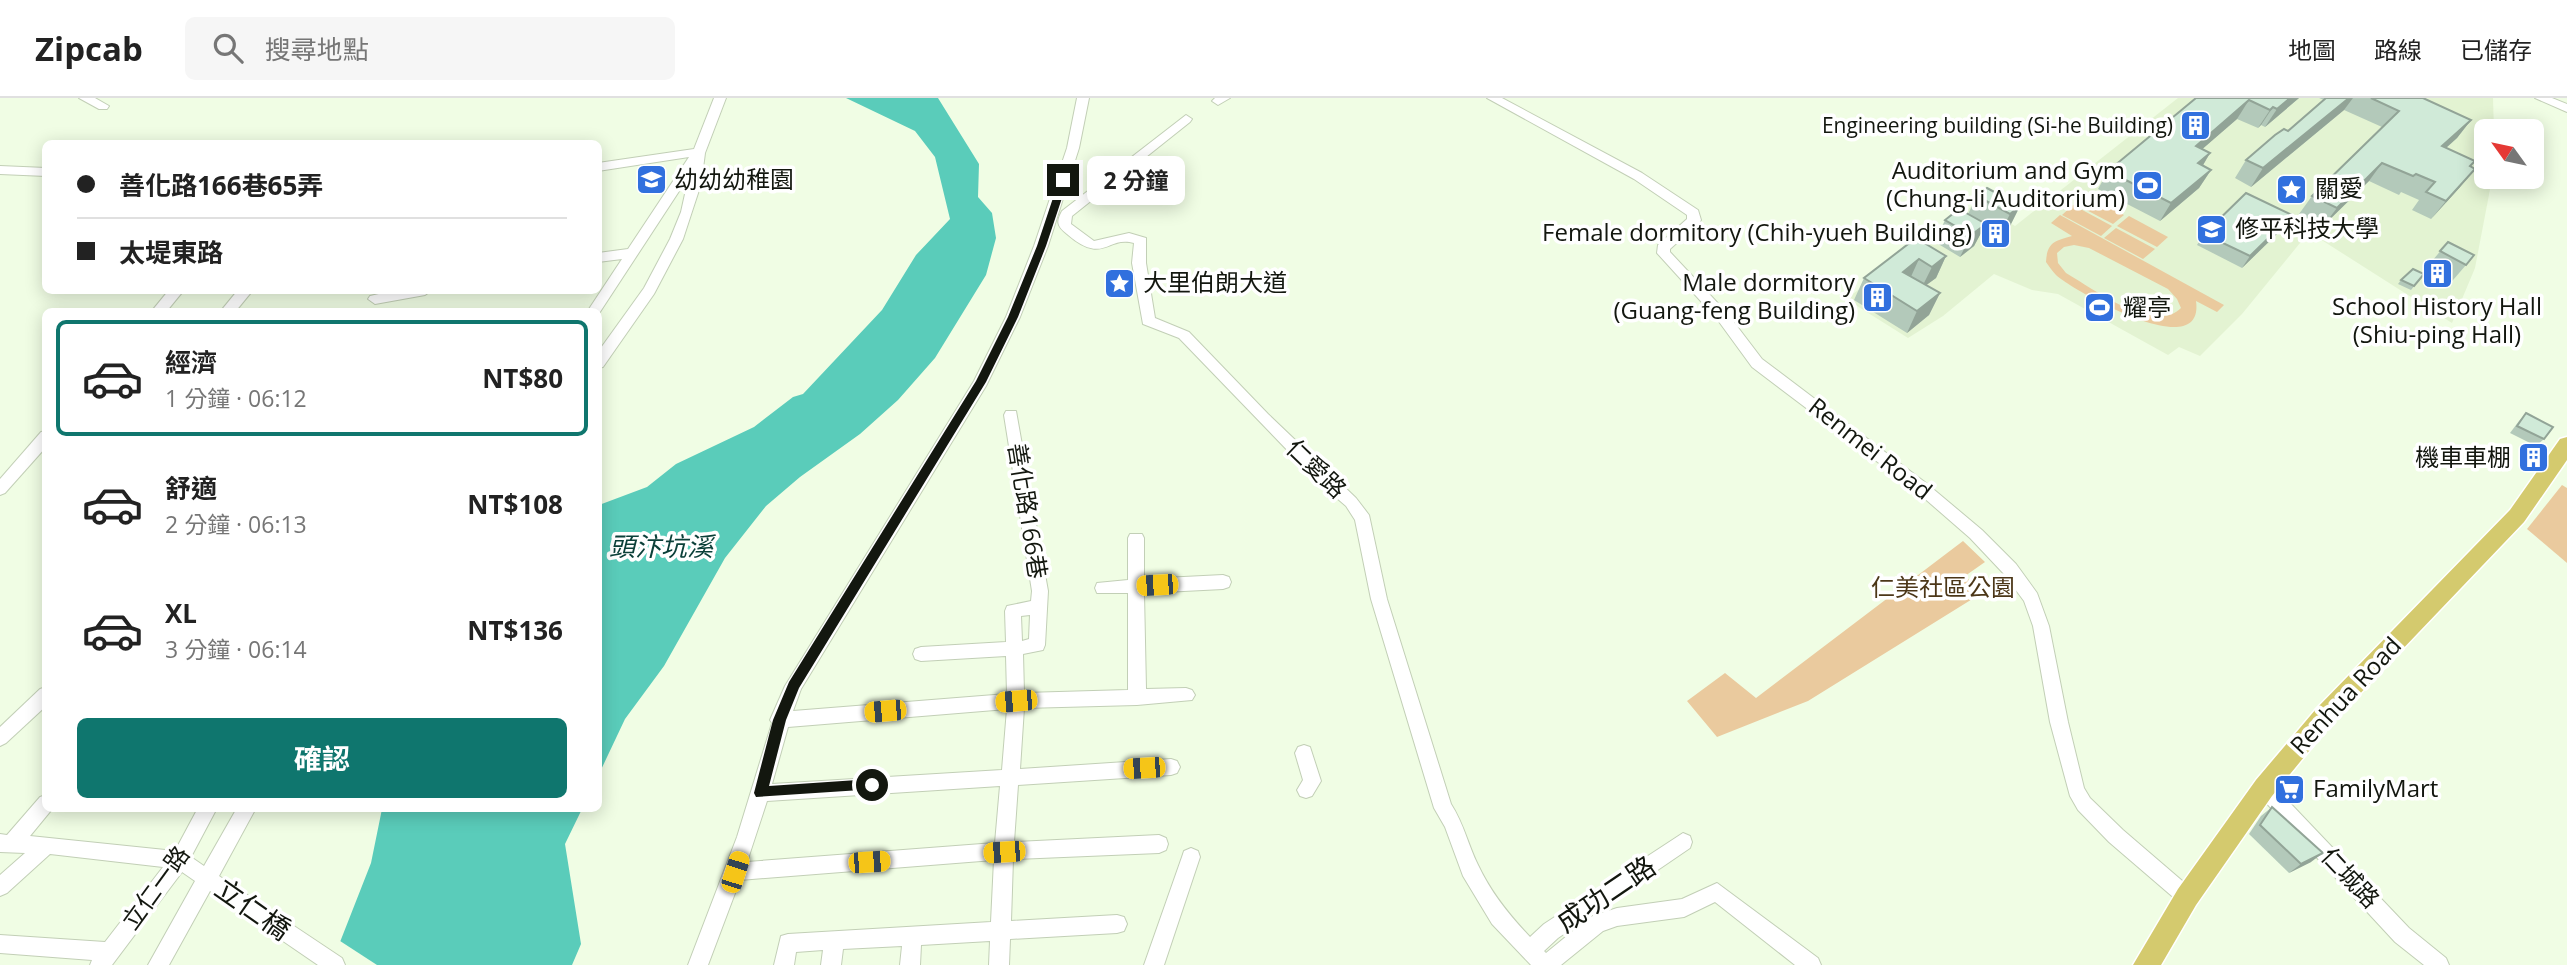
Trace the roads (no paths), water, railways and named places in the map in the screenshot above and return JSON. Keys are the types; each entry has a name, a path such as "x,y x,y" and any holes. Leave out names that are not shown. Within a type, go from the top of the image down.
{"main road":[{"name":"Renhua Road","path":"2146,965 2187,897 2264,788 2324,716 2517,516 2567,444"}],"street":[{"path":"85,98 103,106"},
{"path":"597,308 699,152 720,98"},
{"path":"698,965 735,872 779,720 794,685 859,576 954,427 1002,338 1041,246 1059,195 1073,148 1083,98"},
{"name":"Renmei Road","path":"1493,98 1638,176 1693,213 1694,220 1663,248 1664,253 1722,316 1757,363 1921,487 1976,534 2010,569 2031,598 2041,626 2059,722 2076,790 2084,804 2116,836 2187,897"},
{"path":"2541,98 2567,108"},
{"name":"仁愛路","path":"1186,119 1068,212 1064,220 1065,226 1097,246 1129,236 1141,241 1139,263 1148,321 1184,335 1263,418 1351,502 1363,519 1379,599 1443,807 1453,823 1475,880 1499,919 1536,960"},
{"path":"602,166 699,152"},
{"path":"602,358 637,313 668,259 695,186 699,152"},
{"path":"0,170 42,172"},
{"path":"602,257 633,253"},
{"path":"161,308 174,294"},
{"path":"230,308 243,294"},
{"path":"375,300 405,294"},
{"name":"善化路166巷","path":"1011,415 1040,591 1037,645 1014,649"},
{"path":"0,489 42,441"},
{"path":"1136,538 1137,698"},
{"path":"1103,588 1223,582"},
{"name":"善化路166巷","path":"999,965 1004,852 1016,701 1013,611 1039,607"},
{"path":"921,654 1014,649"},
{"path":"779,720 1016,701 1186,695"},
{"path":"0,738 42,698"},
{"path":"1304,753 1311,780 1306,790"},
{"path":"760,793 1171,767"},
{"name":"仁城路","path":"2264,788 2402,935 2439,965"},
{"path":"6,843 42,807"},
{"name":"立仁一路","path":"104,959 180,860 206,812"},
{"path":"158,965 245,812"},
{"name":"成功二路","path":"1536,960 1551,931 1683,842"},
{"path":"6,843 180,860"},
{"path":"735,872 1004,852 1159,844"},
{"path":"0,887 47,845"},
{"path":"1154,965 1191,857"},
{"name":"立仁橋","path":"180,860 335,965"},
{"name":"成功二路","path":"1536,960 1597,923 1617,917 1684,908 1717,892 1811,965"},
{"path":"784,965 788,943 912,938 1117,924"},
{"path":"910,965 912,938"},
{"path":"831,965 834,941"},
{"path":"0,944 104,959"}],"water":[{"name":"頭汴坑溪","path":"846,98 938,98 979,164 978,197 992,213 996,238 986,275 935,358 898,400 860,434 800,477 766,506 725,558 664,666 625,719 602,768 602,504 647,487 676,464 754,427 793,397 803,394 882,310 916,255 950,219 935,157 915,131"},
{"path":"381,812 581,812 565,844 581,944 572,965 331,965 371,863"}],"place":[{"name":"Engineering building (Si-he Building)","path":"2196,126"},
{"name":"幼幼幼稚園","path":"651,180"},
{"name":"Auditorium and Gym (Chung-li Auditorium)","path":"2148,185"},
{"name":"關愛","path":"2292,189"},
{"name":"修平科技大學","path":"2212,229"},
{"name":"Female dormitory (Chih-yueh Building)","path":"1995,233"},
{"name":"School History Hall (Shiu-ping Hall)","path":"2437,273"},
{"name":"大里伯朗大道","path":"1120,283"},
{"name":"Male dormitory (Guang-feng Building)","path":"1878,297"},
{"name":"耀亭","path":"2100,308"},
{"name":"機車車棚","path":"2534,458"},
{"name":"FamilyMart","path":"2290,789"}],"park label":[{"name":"仁美社區公園","path":"1943,588"}]}
